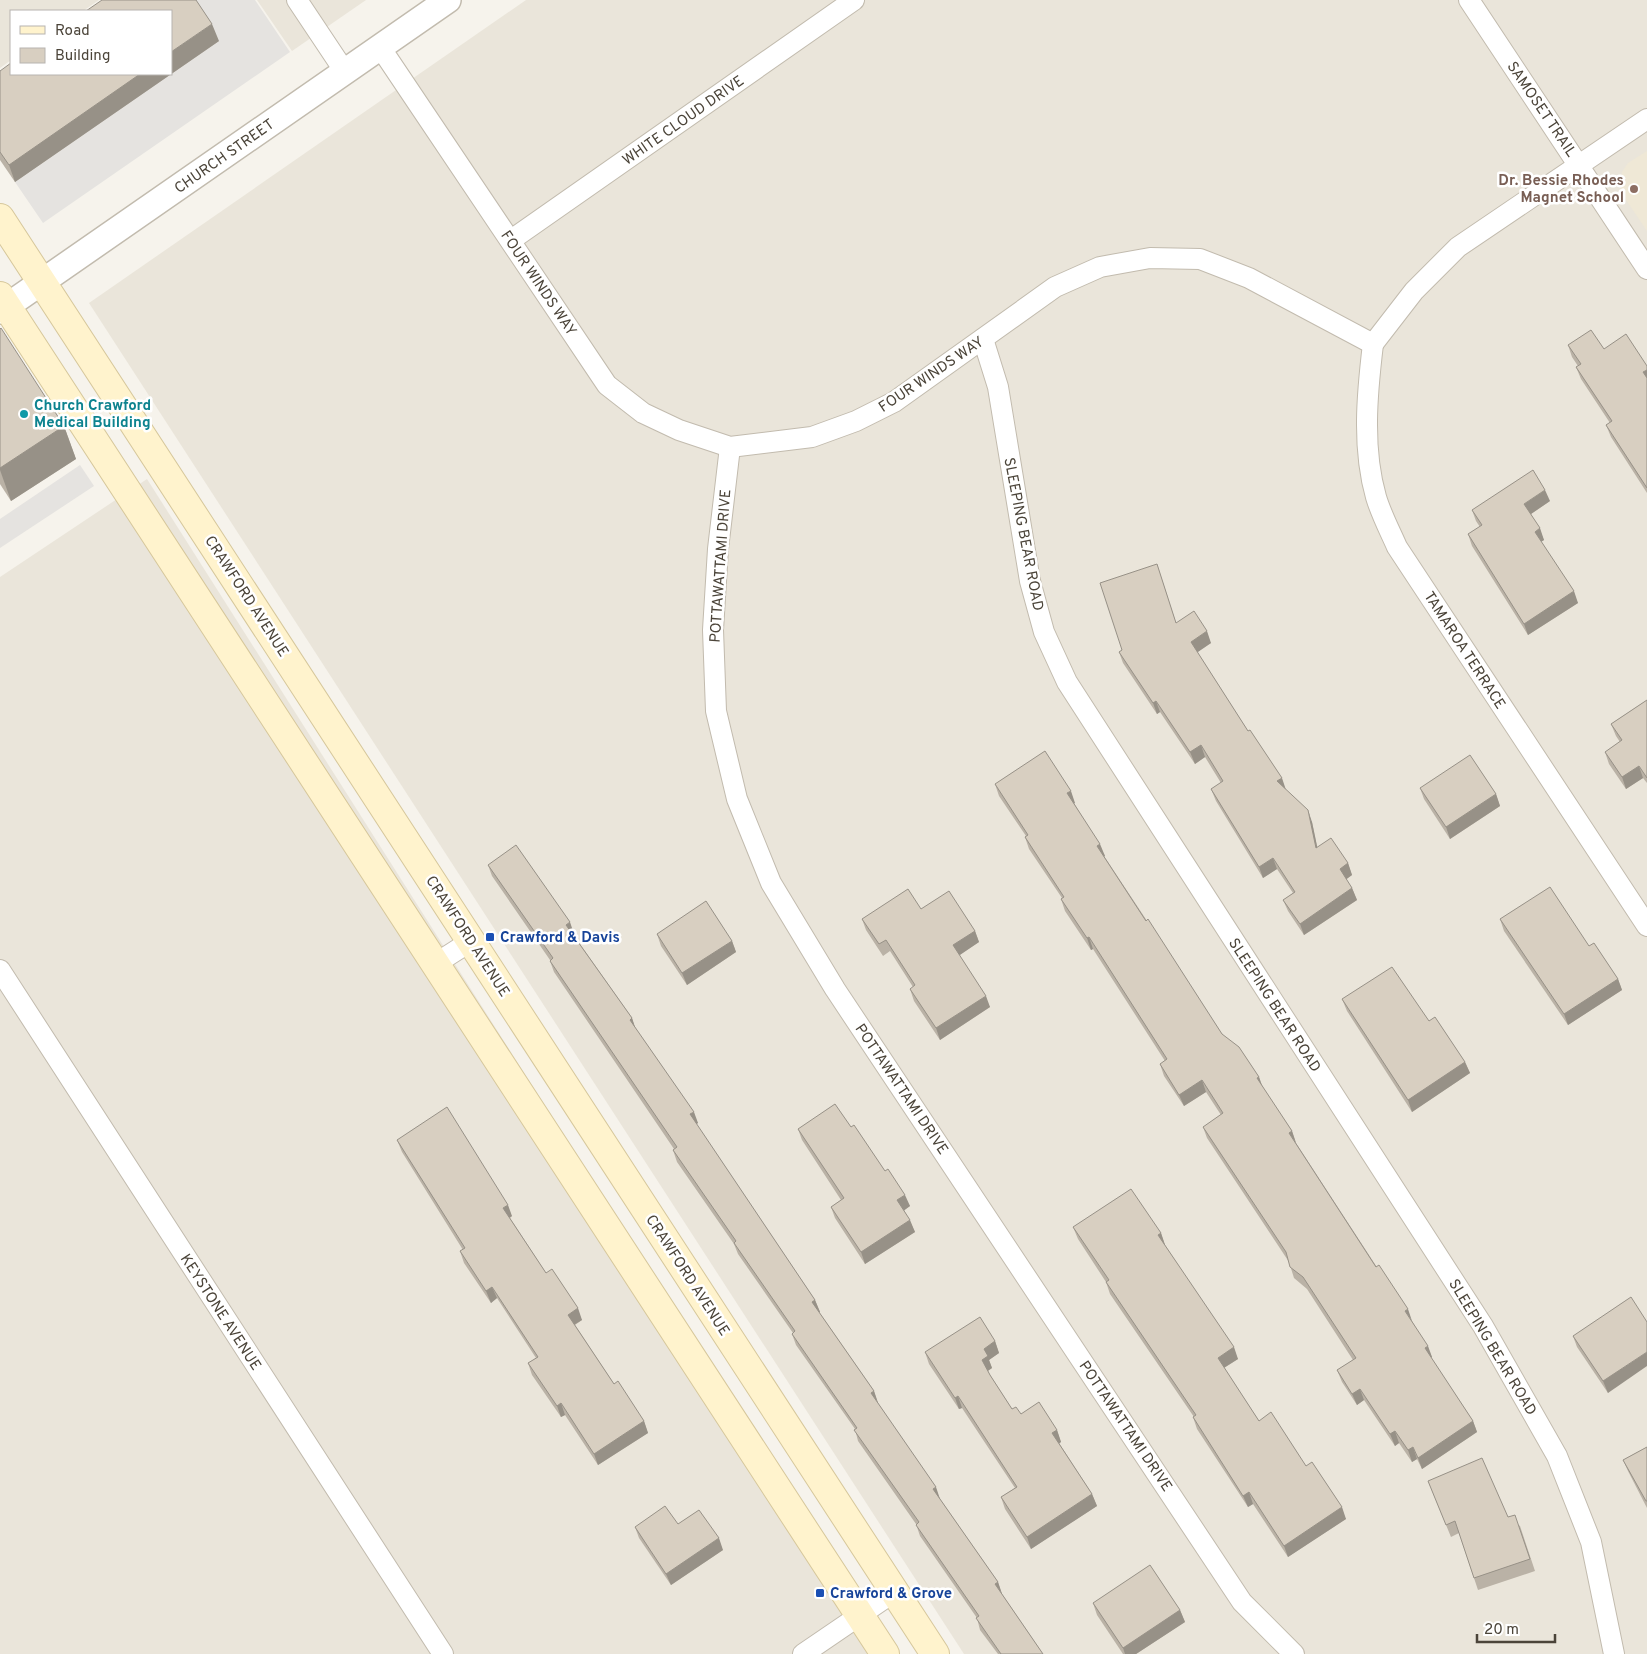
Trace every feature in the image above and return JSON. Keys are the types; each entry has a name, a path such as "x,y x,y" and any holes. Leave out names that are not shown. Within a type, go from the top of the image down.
{"main road":[{"name":"CRAWFORD AVENUE","path":"0,218 935,1654"},
{"path":"2,305 436,964 885,1654"}],"street":[{"path":"297,0 345,72"},
{"name":"CHURCH STREET","path":"2,305 42,282 448,0"},
{"name":"WHITE CLOUD DRIVE","path":"511,240 854,0"},
{"name":"SAMOSET TRAIL","path":"1469,0 1647,269"},
{"name":"FOUR WINDS WAY","path":"380,47 607,385 643,413 679,430 730,447 812,437 856,421 894,402 1056,287 1100,267 1150,258 1200,259 1249,278 1373,344"},
{"path":"1373,344 1414,291 1458,247 1647,119"},
{"name":"SLEEPING BEAR ROAD","path":"983,340 998,387 1030,581 1044,632 1067,682 1483,1326 1557,1456 1590,1542 1614,1654"},
{"name":"TAMAROA TERRACE","path":"1373,344 1367,397 1368,451 1376,498 1397,547 1647,926"},
{"name":"POTTAWATTAMI DRIVE","path":"730,447 718,549 713,630 716,711 737,799 771,883 835,989 1242,1602 1294,1654"},
{"path":"436,964 471,940"},
{"name":"KEYSTONE AVENUE","path":"0,970 443,1654"},
{"path":"803,1654 894,1592"}],"shaded area":[{"path":"0,0 99,0 84,10 10,10 10,61 0,68"},
{"path":"190,0 255,0 290,52 43,223 15,182 169,75 172,75 172,73 218,41"},
{"path":"257,0 366,0 292,51"},
{"path":"526,0 1647,0 1647,1654 964,1654 89,303"},
{"name":"Dr. Bessie Rhodes Magnet School","path":"1647,151 1647,231 1622,194 1620,184 1622,172 1628,163"},
{"path":"80,465 94,486 0,548 0,519"},
{"path":"147,479 893,1654 0,1654 0,577"}],"building":[{"path":"102,0 196,0 212,24 172,51 172,10 87,10"},
{"path":"10,64 10,75 139,75 9,165 0,152 0,71"},
{"path":"0,329 64,426 0,468"},
{"path":"1591,330 1604,349 1626,334 1647,366 1647,370 1643,372 1647,378 1647,488 1606,425 1612,421 1576,367 1581,364 1568,345"},
{"path":"1533,470 1545,490 1524,504 1540,528 1535,532 1574,591 1524,624 1468,534 1482,525 1472,510"},
{"path":"1157,564 1176,623 1194,611 1207,631 1191,642 1248,731 1250,730 1282,778 1277,781 1308,810 1316,848 1331,838 1348,863 1340,869 1352,888 1300,924 1283,900 1295,892 1273,858 1259,867 1211,789 1223,781 1201,745 1190,752 1156,701 1153,703 1119,652 1122,650 1100,583"},
{"path":"1647,700 1647,778 1639,766 1622,777 1605,752 1622,740 1611,724"},
{"path":"1045,751 1071,791 1067,793 1100,844 1097,846 1146,921 1148,919 1222,1034 1239,1047 1259,1077 1257,1078 1292,1131 1289,1133 1376,1267 1379,1265 1408,1309 1405,1311 1428,1346 1425,1348 1473,1421 1418,1458 1413,1447 1408,1450 1395,1431 1390,1434 1360,1389 1352,1394 1337,1370 1356,1358 1303,1277 1290,1267 1286,1252 1203,1127 1223,1113 1202,1080 1179,1095 1160,1064 1167,1059 1089,937 1087,938 1061,899 1064,897 1025,837 1028,835 995,784"},
{"path":"1470,755 1496,794 1446,827 1420,788"},
{"path":"516,845 570,922 566,925 632,1018 630,1020 694,1112 690,1114 815,1300 812,1302 874,1391 871,1393 936,1487 933,1489 998,1582 995,1584 1043,1654 1001,1654 976,1618 979,1616 916,1525 919,1522 854,1430 857,1428 792,1334 795,1331 673,1150 677,1147 550,961 553,958 488,865"},
{"path":"1550,887 1589,946 1594,943 1618,979 1564,1014 1500,919"},
{"path":"908,889 921,909 949,891 975,931 953,945 986,996 936,1028 910,989 915,985 886,940 879,944 862,919"},
{"path":"706,901 732,941 682,973 657,934"},
{"path":"1392,967 1429,1021 1435,1017 1465,1062 1408,1100 1342,999"},
{"path":"835,1104 851,1127 854,1125 885,1171 888,1169 905,1195 897,1200 910,1220 861,1252 831,1207 844,1198 798,1129"},
{"path":"447,1107 508,1205 503,1208 546,1273 552,1269 578,1308 568,1315 614,1384 618,1381 644,1421 594,1454 561,1403 557,1406 528,1363 538,1357 492,1287 486,1291 460,1251 465,1248 397,1140"},
{"path":"1131,1189 1161,1233 1158,1235 1234,1347 1218,1358 1259,1421 1271,1412 1306,1466 1312,1462 1342,1507 1284,1546 1249,1492 1243,1496 1193,1417 1196,1415 1106,1282 1109,1280 1073,1227"},
{"path":"1631,1297 1647,1322 1647,1352 1603,1381 1573,1336"},
{"path":"980,1317 995,1341 984,1349 988,1356 982,1360 990,1375 1012,1409 1016,1407 1021,1414 1039,1402 1057,1430 1052,1433 1092,1494 1027,1537 1001,1497 1017,1487 958,1396 955,1398 925,1352"},
{"path":"1647,1447 1647,1501 1646,1501 1623,1460"},
{"path":"1482,1458 1508,1517 1515,1515 1530,1559 1474,1578 1455,1521 1446,1525 1428,1481"},
{"path":"665,1506 678,1524 699,1510 719,1538 666,1574 635,1527"},
{"path":"1150,1565 1180,1610 1123,1648 1093,1603"}],"place":[{"name":"Dr. Bessie Rhodes Magnet School","path":"1634,189"},
{"name":"Church Crawford Medical Building","path":"24,414"},
{"name":"Crawford & Davis","path":"490,937"},
{"name":"Crawford & Grove","path":"820,1593"}]}
